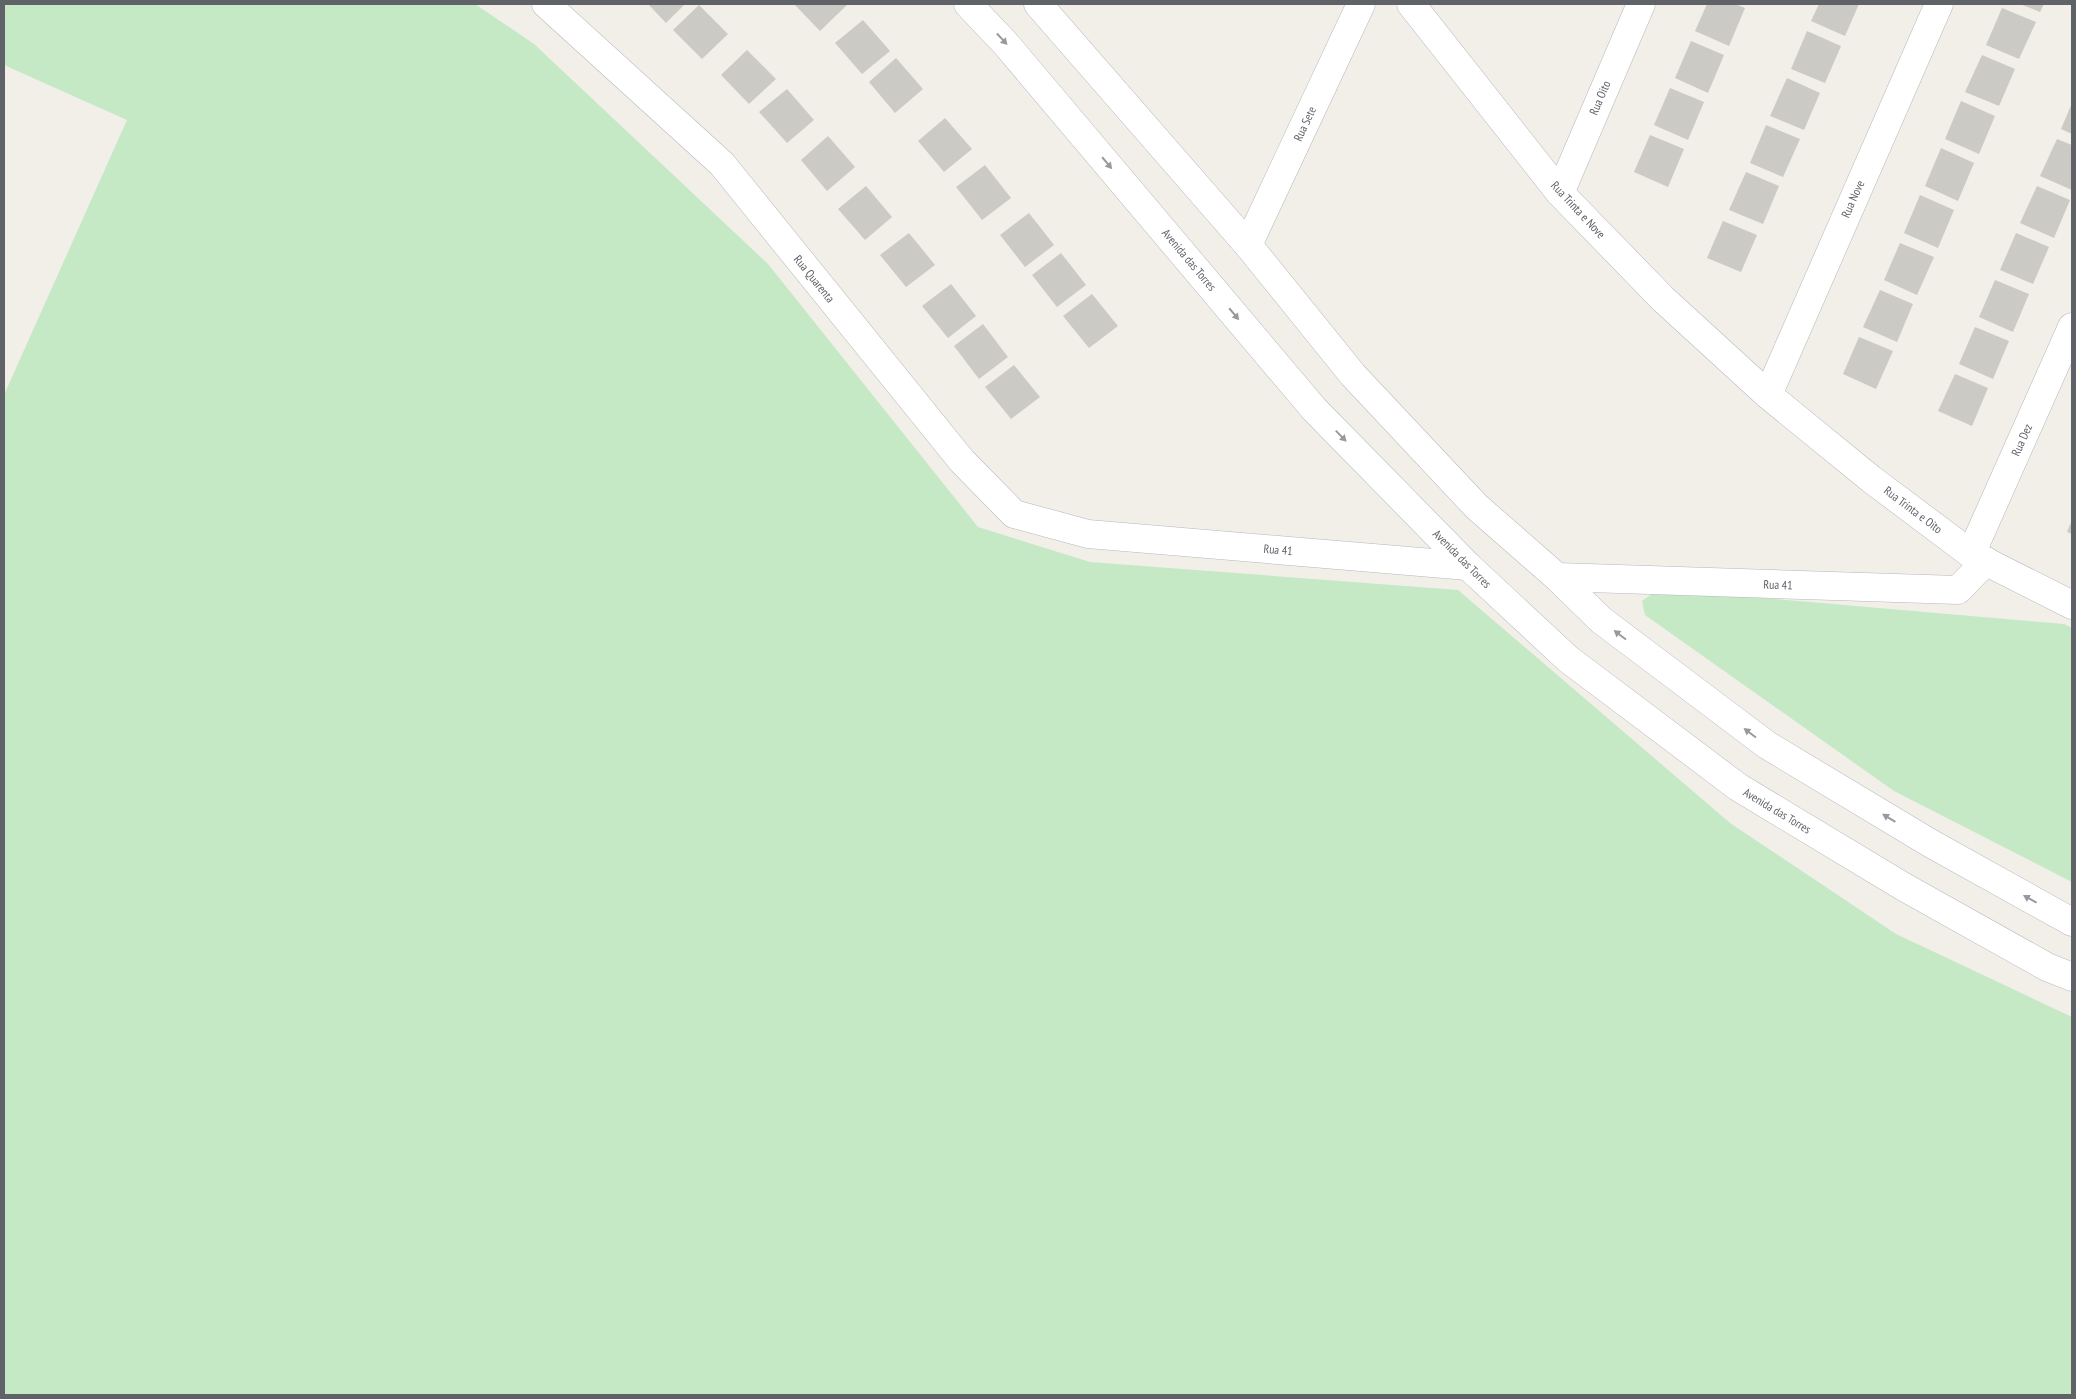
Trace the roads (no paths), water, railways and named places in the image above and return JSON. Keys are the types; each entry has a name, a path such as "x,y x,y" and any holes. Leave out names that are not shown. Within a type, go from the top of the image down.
{"street":[{"name":"Rua Quarenta","path":"546,4 722,164 962,461 1014,514 1088,534"},
{"name":"Avenida das Torres","path":"968,4 1005,43 1314,409 1468,566 1568,659 1738,788 1904,887 2047,967 2072,977"},
{"path":"1038,4 1248,245 1353,375 1477,507 1558,577 1601,620 1767,745 1930,843 2072,922"},
{"name":"Rua Sete","path":"1248,245 1362,4"},
{"name":"Rua Trinta e Nove","path":"1411,4 1560,193 1663,299 1768,395"},
{"name":"Rua Oito","path":"1560,193 1640,4"},
{"name":"Rua Nove","path":"1768,395 1938,4"},
{"name":"Rua Dez","path":"1979,558 2072,327"},
{"name":"Rua Trinta e Oito","path":"1768,395 1871,479 1979,558 2072,605"},
{"name":"Rua 41","path":"1088,534 1468,566"},
{"name":"Rua 41","path":"1558,577 1958,590 1979,558"}]}
